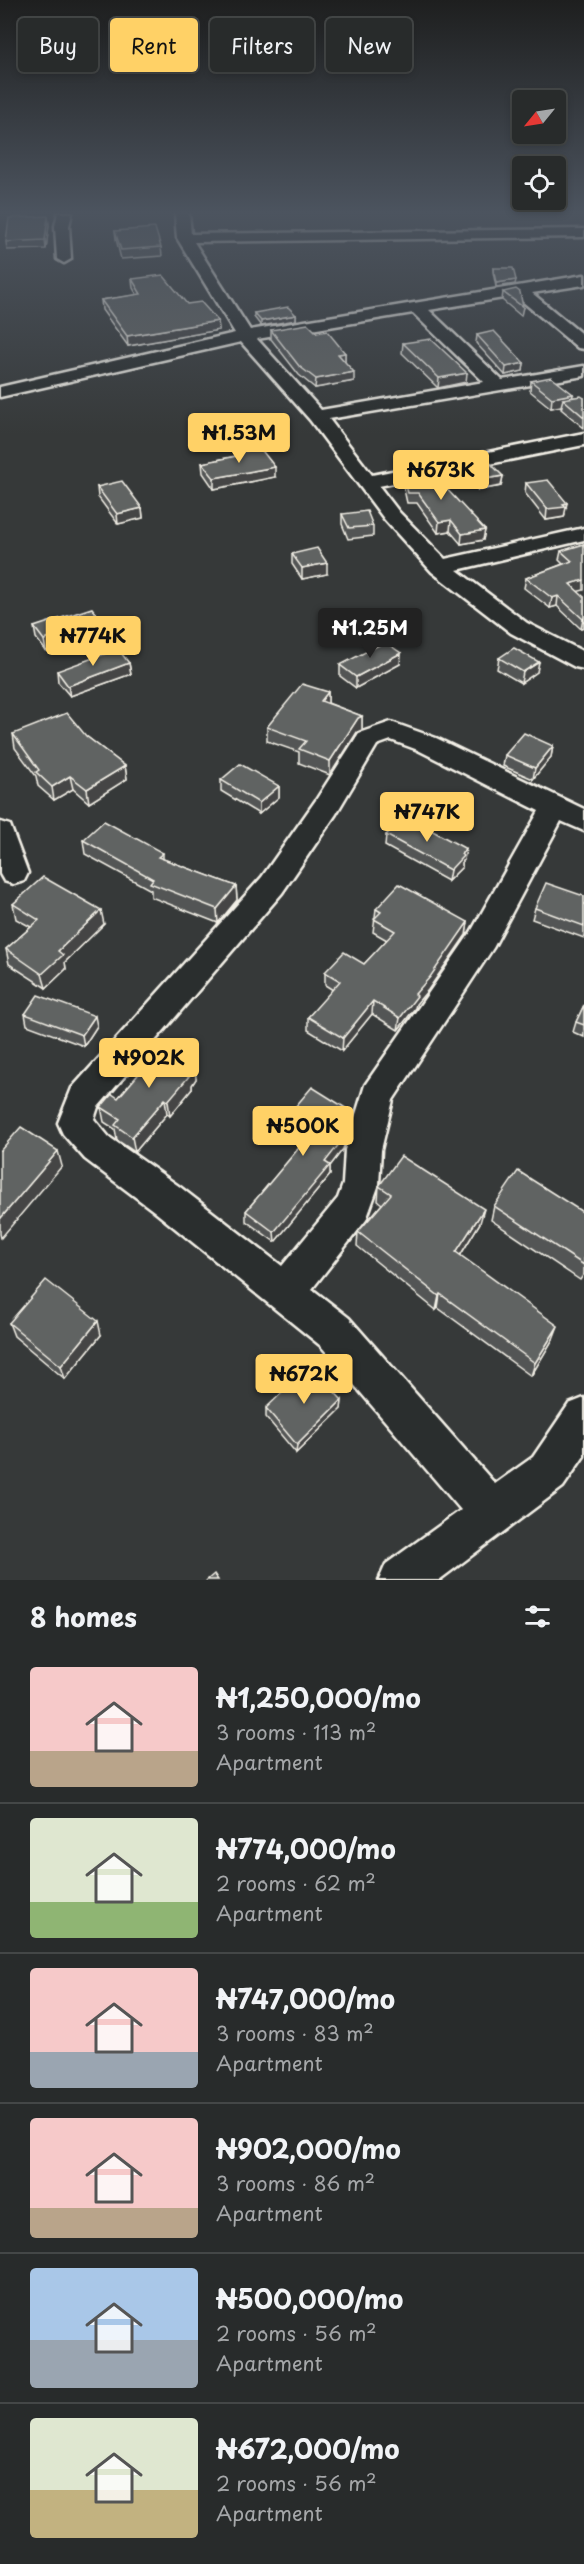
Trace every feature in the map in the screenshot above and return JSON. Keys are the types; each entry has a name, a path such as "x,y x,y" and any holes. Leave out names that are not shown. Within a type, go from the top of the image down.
{"street":[{"path":"215,287 246,336 317,416 392,516 440,567 519,628 584,662"},
{"path":"0,392 246,336 540,287"},
{"path":"519,290 584,344"},
{"path":"417,308 497,385"},
{"path":"317,416 584,371"},
{"path":"367,482 584,440"},
{"path":"440,567 584,534"},
{"path":"558,650 584,644"},
{"path":"285,1293 352,1208 361,1184 363,1150 377,1095 570,814 427,744 391,730 368,738 326,807 272,885 84,1099 75,1124 97,1148 167,1199 285,1293 335,1332 491,1512"},
{"path":"0,831 14,873"},
{"path":"402,1580 548,1472 584,1419"}],"building":[{"path":"137,287 173,287 187,304 201,302 218,321 127,336 101,300 141,294"},
{"path":"516,289 520,292 523,307 503,292"},
{"path":"288,307 296,315 261,321 254,313"},
{"path":"308,324 317,333 327,331 345,353 338,354 354,372 316,379 299,366 271,330"},
{"path":"494,331 524,363 506,367 477,335"},
{"path":"431,339 467,373 439,378 403,343"},
{"path":"551,377 573,394 552,398 531,381"},
{"path":"581,396 584,398 584,417 563,399"},
{"path":"260,448 275,467 214,478 202,463 237,456 235,453"},
{"path":"489,462 503,476 479,480 464,464"},
{"path":"429,470 485,530 462,534 451,520 439,522 418,493 408,493 403,475"},
{"path":"548,480 567,503 563,504 566,507 547,509 526,483"},
{"path":"122,481 142,508 117,514 97,487"},
{"path":"367,511 373,526 349,528 342,514"},
{"path":"584,544 584,580 570,584 584,597 583,619 558,596 552,598 526,578 572,561 561,551"},
{"path":"317,548 327,563 302,568 292,554"},
{"path":"92,608 102,621 44,640 34,627"},
{"path":"385,642 401,653 356,677 340,665"},
{"path":"514,648 539,662 523,672 499,658"},
{"path":"118,649 129,663 68,686 57,671"},
{"path":"302,684 328,692 321,701 362,716 358,718 330,761 299,749 306,741 267,727"},
{"path":"67,713 86,736 125,766 87,789 70,776 52,787 36,772 39,770 13,734"},
{"path":"524,733 553,746 535,768 505,755"},
{"path":"240,764 279,786 259,803 221,780"},
{"path":"405,816 466,849 461,854 463,856 450,870 386,835"},
{"path":"104,821 163,853 158,857 236,886 217,909 150,883 153,879 83,840"},
{"path":"43,877 101,910 58,951 63,955 42,974 6,949 39,920 13,904"},
{"path":"546,883 584,896 584,926 535,908"},
{"path":"399,884 468,922 400,1018 373,1001 343,1038 308,1017 340,981 325,972 344,952 364,964 395,931 374,919 381,912 376,909"},
{"path":"38,995 95,1016 82,1035 25,1014"},
{"path":"584,1005 584,1025 576,1022"},
{"path":"164,1045 195,1064 188,1072 191,1074 168,1101 165,1099 132,1137 115,1125 120,1119 101,1107 112,1094 118,1098 143,1069 139,1067 150,1054 154,1057"},
{"path":"312,1087 352,1112 344,1124 347,1126 344,1138 325,1162 330,1165 274,1232 246,1211 309,1136 284,1120"},
{"path":"21,1127 58,1151 0,1219 0,1151"},
{"path":"401,1156 484,1209 456,1252 558,1326 535,1363 440,1294 439,1296 358,1232 391,1194 379,1186"},
{"path":"518,1171 584,1213 584,1265 494,1206"},
{"path":"46,1280 98,1321 61,1366 9,1323"},
{"path":"310,1366 342,1400 297,1445 266,1408"},
{"path":"214,1574 218,1580 207,1580"}]}
